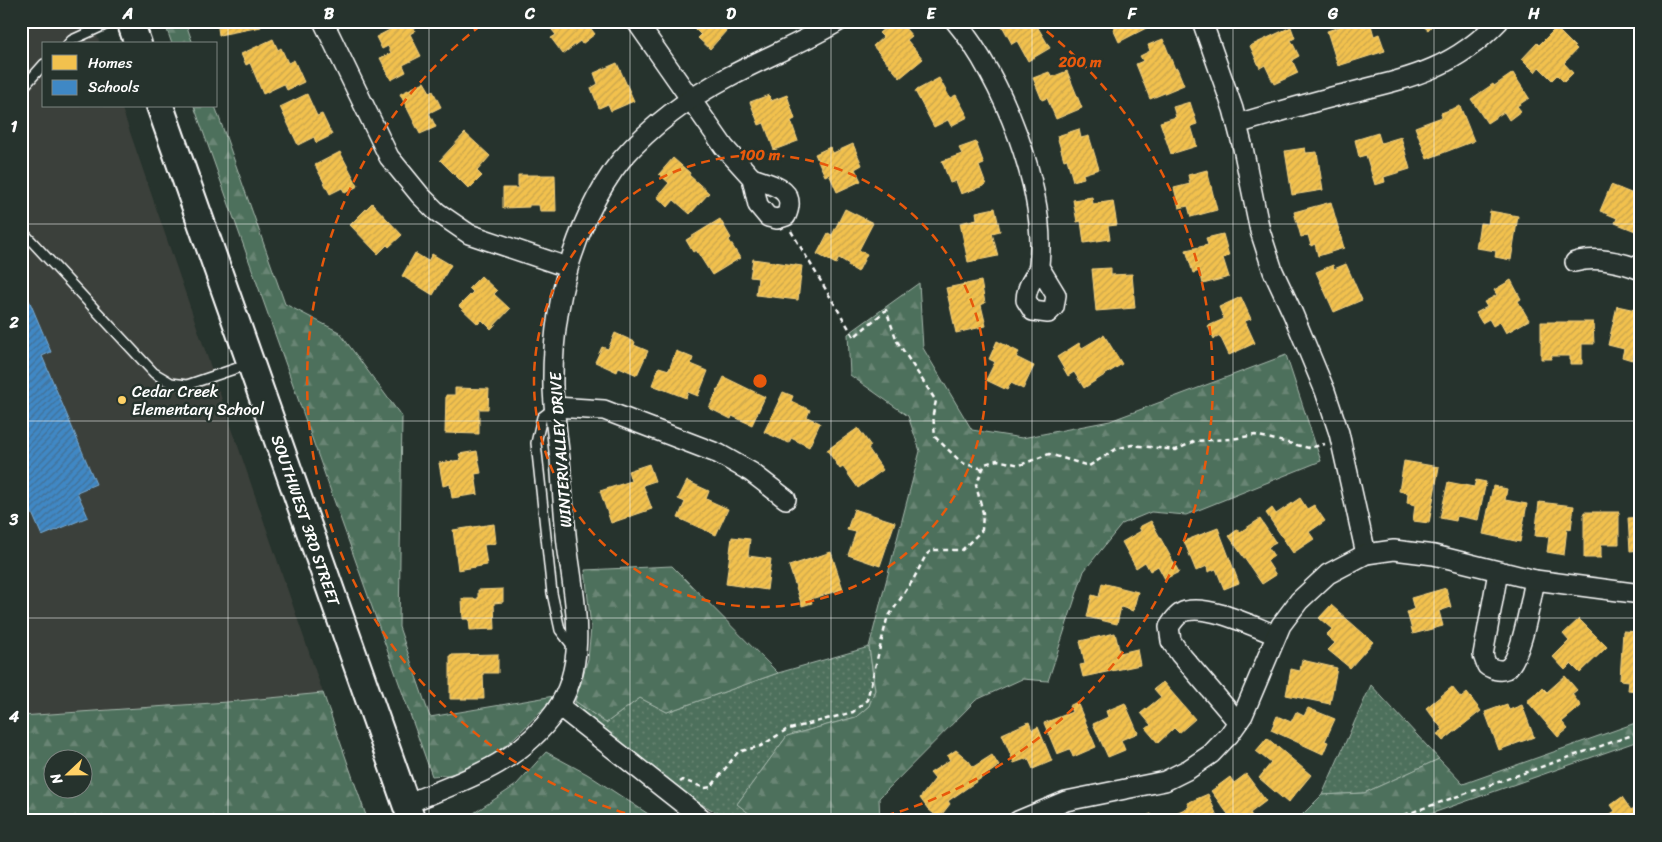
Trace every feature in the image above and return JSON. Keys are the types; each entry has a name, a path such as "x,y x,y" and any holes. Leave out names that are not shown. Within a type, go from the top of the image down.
{"main road":[{"path":"130,21 137,42"},
{"name":"SOUTHWEST 3RD STREET","path":"161,108 409,812"}],"street":[{"path":"323,21 390,157 420,195 437,212 469,234 567,267"},
{"path":"636,21 724,146 752,178 758,205 768,217 777,220 786,216 790,206 788,194 778,187 752,178"},
{"name":"WINTERVALLEY DRIVE","path":"409,812 510,757 534,736 558,706 570,679 576,650 577,625 567,544 553,389 558,309 567,267 575,242 597,196 621,161 650,130 691,99 729,76 839,21"},
{"path":"955,21 971,43 1000,91 1021,146 1033,182 1039,216 1039,267"},
{"path":"1202,21 1237,124 1260,231 1273,271 1325,391 1340,439 1366,554"},
{"path":"1237,124 1340,95 1402,81 1428,71 1450,60 1477,42 1499,21"},
{"path":"1575,262 1581,260 1605,260 1641,270"},
{"path":"555,407 604,410 719,454 752,472 786,500"},
{"path":"1018,821 1066,801 1165,781 1189,769 1211,754 1229,735 1238,722 1256,686 1267,655 1281,625 1299,601 1328,574 1366,554 1394,550 1434,555 1535,580 1641,594"},
{"path":"1498,572 1483,655 1487,666 1495,670 1505,669 1512,664 1518,652 1535,580"},
{"path":"1238,722 1180,654 1171,641 1169,627 1175,618 1184,611 1207,610 1276,635"},
{"path":"558,706 705,821"}],"lane":[{"path":"70,42 114,21"},
{"path":"21,90 42,66"},
{"path":"21,226 24,232 154,373 172,383 187,385 251,364"}],"path":[{"path":"783,217 854,336 886,310 897,341 936,401 933,414 935,437 962,463 983,469"},
{"path":"684,804 678,783 683,780 705,788 710,787 738,752 761,746 786,730 852,712 867,700 888,619 913,580 926,555 932,550 962,550 982,530 983,513 976,485 985,464 997,460 1020,465 1049,454 1089,466 1116,449 1132,445 1176,450 1195,441 1232,439 1255,435 1309,448 1318,447 1340,439"},
{"path":"1387,821 1641,732"}],"shaded area":[{"name":"Cedar Creek Elementary School","path":"31,21 92,21 99,42 42,42 42,108 122,108 323,693 227,702 21,716 21,28"}],"green space":[{"path":"164,21 185,21 192,42 171,42"},
{"path":"195,108 216,108 285,304 339,332 402,417 399,627 430,717 554,696 533,720 495,753 466,769 449,775 432,776"},
{"path":"919,283 923,348 972,430 1022,438 1110,421 1286,355 1321,461 1186,515 1151,512 1122,524 1084,571 1048,681 1022,679 976,700 879,798 880,821 759,821 737,804 787,736 856,717 869,706 875,690 869,647 920,451 908,416 850,375 848,334"},
{"path":"672,566 778,673 667,712 640,698 606,723 575,701 588,659 591,628 585,570"},
{"path":"869,647 875,690 869,706 856,717 787,736 737,804 759,821 740,821 714,811 696,801 580,715 575,707 575,701 606,723 640,698 667,712 778,673"},
{"path":"1371,685 1439,759 1364,793 1322,795"},
{"path":"323,693 368,821 21,821 21,716 227,702"},
{"path":"1641,721 1641,740 1410,821 1293,821 1301,816 1322,795 1364,793 1439,759 1463,784"},
{"path":"546,752 587,774 659,821 462,821 516,785"}],"building: Homes":[{"path":"217,21 260,21 261,27 219,35"},
{"path":"410,21 415,31 410,34 421,56 403,65 406,72 391,80 380,58 391,53 388,46 382,49 376,37"},
{"path":"545,21 585,21 595,34 582,44 580,41 563,54 551,38 556,35"},
{"path":"687,21 735,21 710,49 698,38 701,35"},
{"path":"893,21 899,21 912,36 907,40 923,59 900,78 873,46 883,37 879,33"},
{"path":"1001,21 1034,21 1050,48 1028,61 1017,41 1012,44"},
{"path":"1114,21 1150,21 1152,25 1119,42 1113,29 1117,27"},
{"path":"1363,21 1365,27 1371,25 1374,36 1379,34 1385,51 1338,66 1327,31"},
{"path":"1417,21 1436,21 1428,30"},
{"path":"1576,21 1591,21 1585,29"},
{"path":"1291,27 1295,38 1291,40 1299,56 1292,60 1298,73 1274,84 1265,65 1260,68 1250,46"},
{"path":"1556,28 1577,49 1564,63 1573,73 1564,82 1557,75 1552,80 1539,67 1535,72 1522,59 1537,43 1539,45"},
{"path":"273,39 278,50 281,48 288,63 294,60 304,82 287,90 284,84 263,94 250,63 246,65 241,54"},
{"path":"1163,39 1175,69 1177,68 1184,85 1150,99 1136,64 1143,61 1140,56 1150,51 1148,45"},
{"path":"617,63 634,101 611,111 608,104 599,108 591,88 598,84 594,73"},
{"path":"1067,71 1082,108 1056,119 1047,98 1042,100 1033,78 1049,72 1052,77"},
{"path":"1513,73 1529,98 1517,106 1521,111 1509,120 1504,112 1487,123 1471,99"},
{"path":"939,78 950,98 956,95 968,117 951,126 948,120 934,127 915,91"},
{"path":"424,82 430,92 433,91 441,107 429,113 436,127 420,134 400,94"},
{"path":"307,94 317,116 322,114 332,135 316,143 314,137 298,145 280,107"},
{"path":"769,95 771,101 787,95 795,119 791,121 798,141 774,150 764,123 759,125 750,102"},
{"path":"1190,102 1197,124 1191,126 1197,146 1171,154 1160,122 1176,117 1173,107"},
{"path":"1460,106 1474,141 1427,159 1415,127 1442,117 1441,113"},
{"path":"1079,129 1081,138 1089,136 1099,169 1083,174 1084,178 1073,181 1067,159 1064,160 1057,136"},
{"path":"465,133 490,156 477,171 482,176 469,189 440,160"},
{"path":"1378,133 1381,143 1401,137 1410,169 1384,177 1385,182 1375,185 1366,155 1359,157 1355,140"},
{"path":"976,142 984,164 979,166 986,185 961,194 956,181 950,183 942,161 962,154 959,148"},
{"path":"853,144 862,165 855,169 861,181 837,192 829,174 825,176 815,154 830,147 833,153"},
{"path":"1305,148 1306,153 1317,152 1323,190 1292,195 1285,151"},
{"path":"340,152 358,186 345,193 342,188 330,194 315,165"},
{"path":"673,158 709,193 690,214 674,200 668,207 657,197 669,183 659,174"},
{"path":"1207,170 1217,210 1191,217 1188,206 1179,208 1174,188 1190,184 1188,175"},
{"path":"518,175 555,175 556,211 540,211 539,205 503,208 503,188 518,188"},
{"path":"1611,185 1641,197 1641,224 1638,232 1615,223 1617,218 1600,211"},
{"path":"1092,197 1093,204 1113,201 1117,225 1108,226 1110,239 1084,243 1081,221 1077,222 1073,200"},
{"path":"1331,202 1344,248 1318,256 1315,244 1311,246 1308,235 1301,237 1294,212"},
{"path":"372,203 402,235 378,254 350,225"},
{"path":"995,208 1000,231 992,233 998,256 968,262 960,223 977,219 976,212"},
{"path":"845,209 873,223 859,250 867,254 858,272 839,258 836,264 817,254 828,233 832,235"},
{"path":"1490,211 1518,216 1511,260 1495,257 1496,251 1476,248 1480,223 1488,224"},
{"path":"720,219 731,238 729,240 740,258 712,275 696,250 693,252 686,240"},
{"path":"1223,234 1229,256 1223,258 1229,277 1203,284 1200,271 1193,273 1186,250 1208,245 1206,238"},
{"path":"415,253 428,261 432,254 451,265 433,295 402,276"},
{"path":"753,259 802,266 798,300 756,295 758,278 750,277"},
{"path":"1346,264 1362,300 1334,312 1316,272 1333,265 1334,269"},
{"path":"1111,268 1111,275 1132,274 1135,308 1096,311 1092,269"},
{"path":"481,276 497,291 494,294 510,309 491,329 482,320 478,324 459,306 473,292 469,288"},
{"path":"1511,280 1521,299 1518,301 1529,320 1506,333 1500,322 1493,326 1489,319 1482,323 1476,313 1487,307 1484,302 1497,295 1494,290"},
{"path":"981,281 985,303 981,305 986,326 956,333 946,288"},
{"path":"1241,297 1251,319 1245,321 1255,343 1229,355 1220,336 1214,339 1208,326 1224,319 1219,307"},
{"path":"1617,306 1640,311 1638,318 1641,319 1641,354 1634,353 1632,360 1622,357 1624,349 1608,345"},
{"path":"1541,322 1593,322 1594,344 1582,344 1582,364 1570,364 1570,356 1551,356 1552,359 1541,359"},
{"path":"615,333 635,342 634,345 648,351 637,375 619,367 617,372 595,362 602,347 608,349"},
{"path":"1104,335 1122,364 1084,388 1074,372 1068,376 1057,357 1079,343 1082,348"},
{"path":"997,341 1019,352 1016,357 1034,366 1023,389 1011,383 1007,390 986,380 995,362 989,359"},
{"path":"676,351 693,358 691,364 708,371 698,396 688,392 686,398 652,385 659,367 669,370"},
{"path":"724,377 765,397 752,425 732,416 731,419 709,408"},
{"path":"455,388 489,389 488,409 479,409 479,434 445,433 446,395 455,395"},
{"path":"783,392 793,396 791,401 810,410 807,417 820,423 809,447 791,438 789,443 764,432"},
{"path":"858,428 871,446 868,448 883,470 858,488 843,467 840,469 827,450"},
{"path":"477,451 481,473 475,474 478,494 452,498 450,484 443,486 439,463 461,460 459,454"},
{"path":"1404,461 1439,467 1429,523 1413,521 1415,505 1407,503 1408,493 1399,491"},
{"path":"649,464 655,481 643,485 652,509 611,523 600,491 631,481 628,471"},
{"path":"1476,480 1486,482 1478,520 1457,516 1456,521 1440,518 1448,482 1474,487"},
{"path":"687,481 709,491 706,499 728,509 716,535 678,518 685,502 678,499"},
{"path":"1493,486 1507,489 1505,500 1527,504 1520,542 1483,534"},
{"path":"1300,498 1307,509 1314,505 1325,521 1309,532 1314,539 1293,553 1266,513 1272,508 1276,514"},
{"path":"1539,502 1574,506 1571,529 1567,528 1564,555 1547,552 1549,537 1535,536"},
{"path":"854,509 895,522 880,566 848,555 856,532 847,530"},
{"path":"1584,512 1619,512 1619,544 1601,544 1601,558 1584,558"},
{"path":"1641,517 1641,550 1630,551 1628,518"},
{"path":"1260,519 1276,543 1268,547 1274,556 1267,561 1276,575 1262,584 1229,536 1238,529 1240,532"},
{"path":"1151,521 1179,572 1165,579 1158,566 1150,571 1145,562 1136,568 1122,542 1141,531 1139,527"},
{"path":"494,524 496,543 484,545 487,565 458,570 453,530"},
{"path":"1218,528 1239,583 1224,589 1216,569 1208,572 1207,566 1196,571 1184,541"},
{"path":"732,537 750,539 748,556 771,559 767,590 726,584"},
{"path":"831,552 843,589 811,599 812,603 802,606 789,566"},
{"path":"1102,583 1138,592 1133,611 1121,607 1117,624 1087,617 1092,595 1099,597"},
{"path":"1446,588 1451,607 1439,611 1443,626 1413,634 1407,612 1414,609 1411,598"},
{"path":"503,589 503,602 494,603 495,629 470,630 469,619 463,619 462,599 478,599 478,590"},
{"path":"1331,605 1373,642 1350,668 1328,650 1335,643 1326,635 1332,629 1319,618"},
{"path":"1579,619 1607,647 1580,673 1571,664 1565,670 1553,657 1569,641 1563,634"},
{"path":"1623,631 1641,632 1641,683 1639,683 1638,691 1628,690 1629,681 1620,680"},
{"path":"1115,633 1120,653 1137,649 1140,665 1083,677 1080,665 1085,664 1080,641"},
{"path":"498,654 498,673 483,673 484,699 450,699 450,655"},
{"path":"1302,660 1337,668 1330,704 1286,695 1291,669 1300,671"},
{"path":"1565,676 1577,690 1572,694 1581,706 1562,722 1568,729 1558,737 1527,701 1543,688 1547,692"},
{"path":"1163,682 1195,719 1179,733 1174,728 1158,743 1146,729 1151,725 1141,713 1161,697 1154,689"},
{"path":"1452,687 1461,698 1467,693 1481,711 1443,741 1437,734 1443,730 1426,708"},
{"path":"1077,702 1096,747 1073,757 1070,749 1057,754 1044,723 1072,712 1069,706"},
{"path":"1125,703 1138,733 1121,740 1125,750 1108,757 1093,724 1108,717 1106,711"},
{"path":"1507,704 1509,710 1522,705 1534,737 1499,750 1485,712"},
{"path":"1308,708 1335,719 1325,741 1328,742 1323,754 1271,730 1277,716 1291,722 1296,712 1304,716"},
{"path":"1029,722 1032,730 1038,727 1052,761 1033,769 1028,758 1014,763 1002,734"},
{"path":"1267,738 1311,775 1288,803 1259,778 1271,763 1256,751"},
{"path":"956,750 973,767 992,755 999,766 948,801 950,804 939,818 928,809 920,798 935,779 930,773 950,760 947,756"},
{"path":"1246,774 1266,801 1250,813 1255,821 1233,821 1211,791 1230,777 1234,783"},
{"path":"1208,794 1219,821 1179,821 1176,813 1189,807 1187,803"},
{"path":"1622,797 1631,810 1640,804 1641,821 1605,821 1603,819 1615,811 1611,805"},
{"path":"1151,814 1154,821 1134,821"}],"building: Schools":[{"path":"29,300 51,352 42,356 96,484 77,492 88,517 42,536 29,506 21,510 21,303"}],"place":[{"name":"Cedar Creek Elementary School","path":"122,400"}]}
